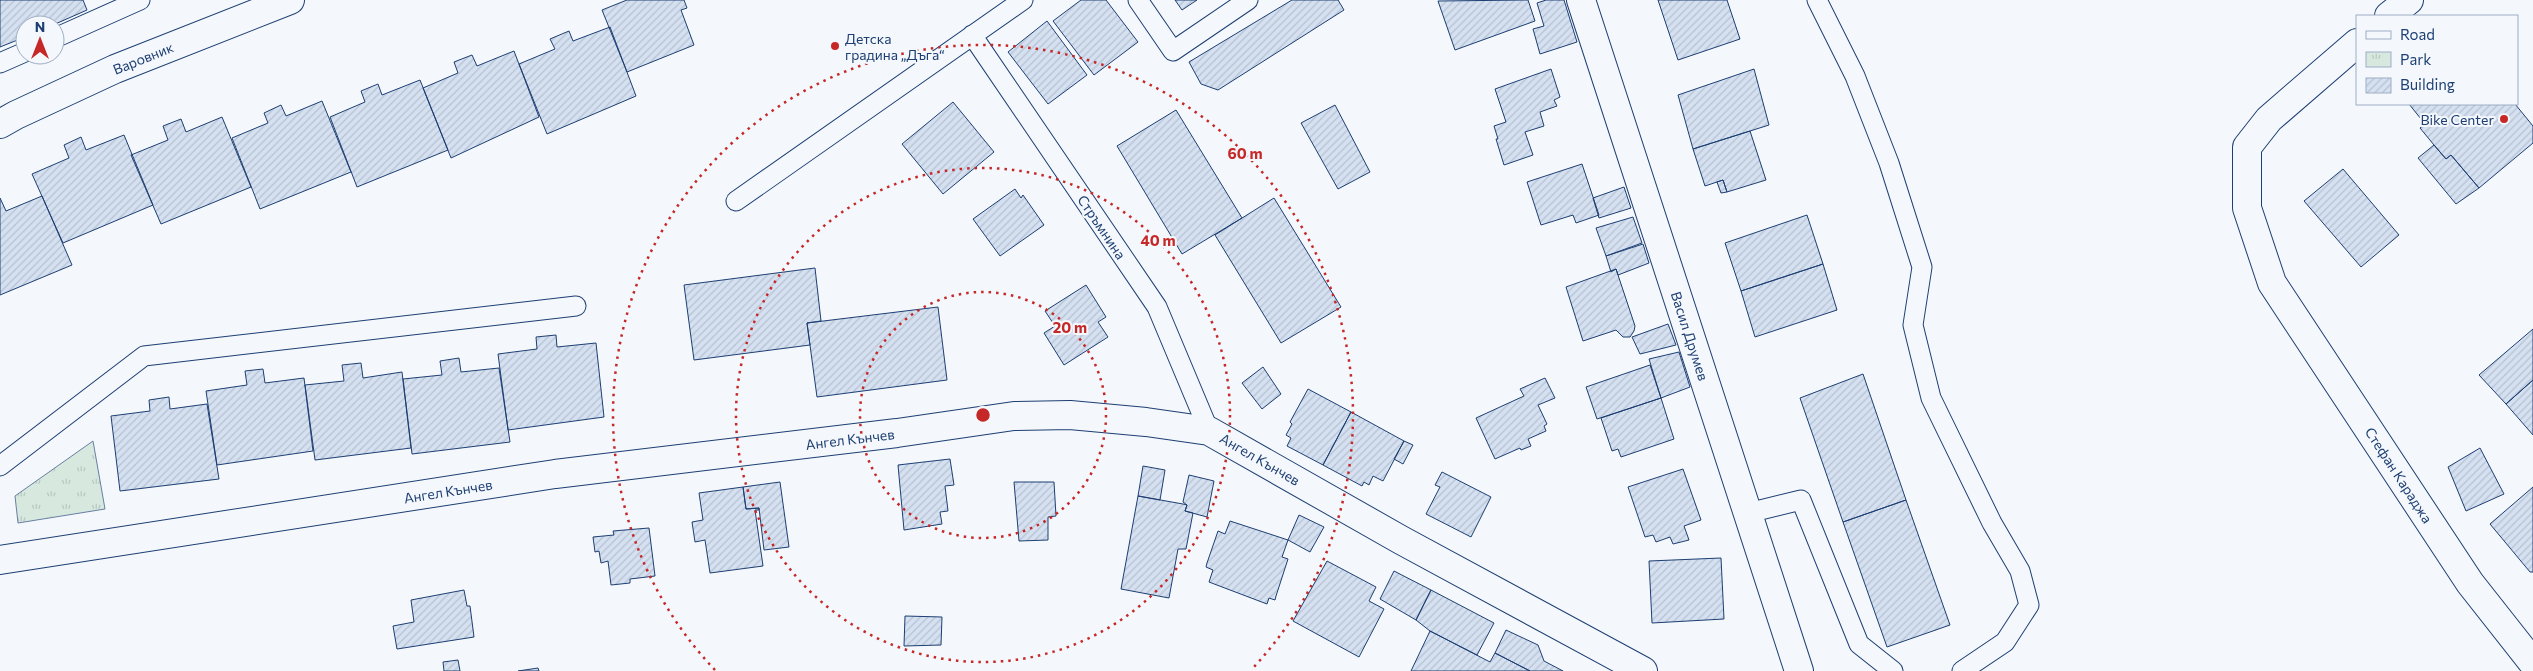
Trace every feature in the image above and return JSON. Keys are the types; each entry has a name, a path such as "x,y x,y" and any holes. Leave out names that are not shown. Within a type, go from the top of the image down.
{"street":[{"name":"Варовник","path":"0,124 115,69 290,0"},
{"name":"Васил Друмев","path":"1581,0 1799,671"},
{"path":"2390,15 2408,0"},
{"name":"Стефан Караджа","path":"2356,45 2269,119 2247,147 2246,208 2272,282 2470,583 2533,663"},
{"name":"Ангел Кънчев","path":"0,560 555,474 897,433 1014,416 1070,416 1146,422 1209,430 1401,540 1643,671"}],"lane":[{"path":"65,34 140,0"},
{"path":"736,201 1023,0"},
{"path":"1138,0 1173,51 1248,0"},
{"path":"1817,0 1855,76 1889,163 1922,267 1913,325 1930,398 1992,523 2020,571 2029,605 2005,642 1962,671"},
{"name":"Стръмнина","path":"972,35 1157,306 1209,430"},
{"path":"0,63 15,56"},
{"path":"0,466 144,356 576,306"},
{"path":"1748,513 1802,500 1860,644 1893,671"}],"green space":[{"path":"93,441 105,509 18,523 15,496"}],"building":[{"path":"0,0 83,0 87,10 65,20 65,15 15,15 15,41 0,47"},
{"path":"627,0 684,0 687,8 681,10 694,45 627,72 602,10"},
{"path":"1081,0 1106,0 1138,42 1094,75 1053,21"},
{"path":"1175,0 1197,0 1182,10"},
{"path":"1292,0 1338,0 1344,10 1218,90 1201,84 1189,62"},
{"path":"1528,0 1535,21 1455,50 1438,1"},
{"path":"1546,0 1564,0 1577,42 1540,54 1533,29 1544,26 1537,3"},
{"path":"1658,0 1727,0 1740,39 1678,60"},
{"path":"1047,21 1087,75 1048,104 1008,52"},
{"path":"610,27 636,96 547,134 519,64 555,49 550,39 569,31 573,41"},
{"path":"514,51 539,117 451,158 423,88 458,73 454,62 472,55 477,66"},
{"path":"1551,69 1560,97 1554,100 1557,106 1540,112 1544,126 1525,132 1533,155 1504,165 1494,126 1506,122 1495,89"},
{"path":"1754,69 1769,125 1693,149 1678,95"},
{"path":"420,80 448,150 357,187 330,117 365,102 361,91 378,84 382,95"},
{"path":"322,101 351,172 260,209 232,138 268,123 264,113 281,105 286,116"},
{"path":"953,102 994,152 943,194 902,144"},
{"path":"1335,105 1370,172 1338,189 1301,123"},
{"path":"2410,105 2516,105 2533,126 2533,143 2479,188 2451,155 2446,159 2434,145 2420,128 2425,124"},
{"path":"1176,110 1242,218 1182,254 1117,146"},
{"path":"222,117 251,187 161,224 131,155 168,140 163,126 181,119 186,132"},
{"path":"1750,131 1766,180 1727,192 1723,180 1705,186 1693,149"},
{"path":"124,135 153,205 63,243 32,174 69,158 64,145 81,137 86,150"},
{"path":"2434,145 2446,159 2451,155 2479,188 2456,204 2418,158"},
{"path":"1582,164 1599,215 1576,223 1573,215 1541,225 1527,182"},
{"path":"2343,169 2399,235 2361,267 2304,201"},
{"path":"1723,180 1727,192 1721,193 1717,182"},
{"path":"1624,187 1631,208 1599,218 1593,198"},
{"path":"1015,189 1021,198 1023,195 1044,225 1000,256 973,219"},
{"path":"42,196 72,265 0,295 0,198 6,211"},
{"path":"1274,198 1341,307 1281,343 1215,235"},
{"path":"1807,215 1823,264 1741,291 1725,243"},
{"path":"1633,217 1642,243 1606,256 1596,228"},
{"path":"1643,244 1649,263 1618,275 1616,269 1611,272 1606,256"},
{"path":"1823,264 1837,310 1755,337 1741,291"},
{"path":"815,268 821,321 807,323 810,345 694,360 684,285"},
{"path":"1616,269 1635,326 1634,331 1630,337 1623,337 1616,330 1583,341 1566,287"},
{"path":"1086,285 1106,317 1098,322 1108,337 1064,365 1044,333 1055,326 1045,311"},
{"path":"938,307 947,380 817,397 807,323"},
{"path":"1668,324 1676,345 1640,354 1632,337"},
{"path":"2533,329 2533,380 2506,404 2479,375"},
{"path":"556,335 557,347 596,343 604,417 508,430 498,354 537,349 536,337"},
{"path":"1679,352 1690,387 1661,398 1649,359"},
{"path":"459,358 461,372 499,368 510,442 412,454 403,379 442,375 440,361"},
{"path":"361,363 363,378 402,372 411,448 315,460 305,385 344,381 342,365"},
{"path":"1650,365 1661,398 1597,419 1586,387"},
{"path":"1263,367 1281,394 1262,409 1242,383"},
{"path":"263,369 265,383 304,378 313,451 217,465 206,391 247,385 245,371"},
{"path":"1863,374 1906,500 1843,522 1800,398"},
{"path":"1545,378 1555,398 1538,405 1547,424 1544,426 1546,431 1528,439 1531,446 1521,450 1520,448 1495,459 1476,418 1524,396 1520,389"},
{"path":"2533,380 2533,435 2506,404"},
{"path":"1308,389 1351,412 1323,465 1287,446 1291,438 1286,435 1292,424 1290,422"},
{"path":"169,397 170,409 207,404 219,479 120,491 111,416 150,411 149,400"},
{"path":"1661,398 1674,439 1621,457 1618,449 1612,451 1601,418"},
{"path":"1351,412 1404,441 1383,481 1373,476 1369,485 1364,482 1362,486 1323,465"},
{"path":"1404,441 1413,445 1403,464 1394,459"},
{"path":"2480,448 2504,494 2466,511 2448,467"},
{"path":"950,459 954,485 945,486 948,511 940,512 942,524 904,530 898,465"},
{"path":"1143,466 1165,470 1160,500 1138,496"},
{"path":"1683,469 1701,520 1684,526 1689,540 1673,544 1670,537 1656,542 1653,535 1645,537 1628,487"},
{"path":"1442,472 1491,497 1471,537 1426,514 1440,487 1435,485"},
{"path":"1189,475 1214,481 1207,517 1185,511 1187,505 1183,502"},
{"path":"780,482 789,547 764,550 759,508 746,509 743,487"},
{"path":"1014,482 1054,482 1056,516 1048,517 1048,540 1019,541"},
{"path":"743,487 746,509 759,508 759,510 755,510 763,566 710,573 705,540 695,542 692,522 703,520 699,493"},
{"path":"2533,487 2533,572 2530,572 2490,524"},
{"path":"1138,496 1187,505 1185,511 1193,513 1186,549 1178,549 1169,598 1121,589"},
{"path":"1906,500 1950,625 1887,647 1843,522"},
{"path":"1299,515 1324,527 1310,552 1288,540"},
{"path":"1230,521 1288,540 1282,557 1288,559 1275,600 1269,598 1267,604 1209,582 1213,570 1206,567 1218,531 1225,534"},
{"path":"649,528 655,576 630,579 630,583 611,585 608,561 601,563 599,551 595,552 593,537 614,535 613,531"},
{"path":"1721,558 1724,619 1652,623 1649,561"},
{"path":"1327,561 1376,587 1369,601 1384,609 1359,657 1293,621"},
{"path":"1394,571 1431,590 1416,620 1380,599"},
{"path":"464,590 467,606 470,606 474,637 397,649 393,626 414,622 411,600"},
{"path":"1431,590 1494,623 1477,655 1430,631 1416,620"},
{"path":"905,616 942,617 941,645 904,646"},
{"path":"1506,630 1538,645 1544,661 1563,671 1530,671 1495,653"},
{"path":"1430,631 1490,662 1495,653 1530,671 1411,671"},
{"path":"458,660 460,671 444,671 443,662"},
{"path":"538,668 539,671 518,671"}],"place":[{"name":"Детска градина „Дъга“","path":"835,46"},
{"name":"Bike Center","path":"2504,119"}]}
